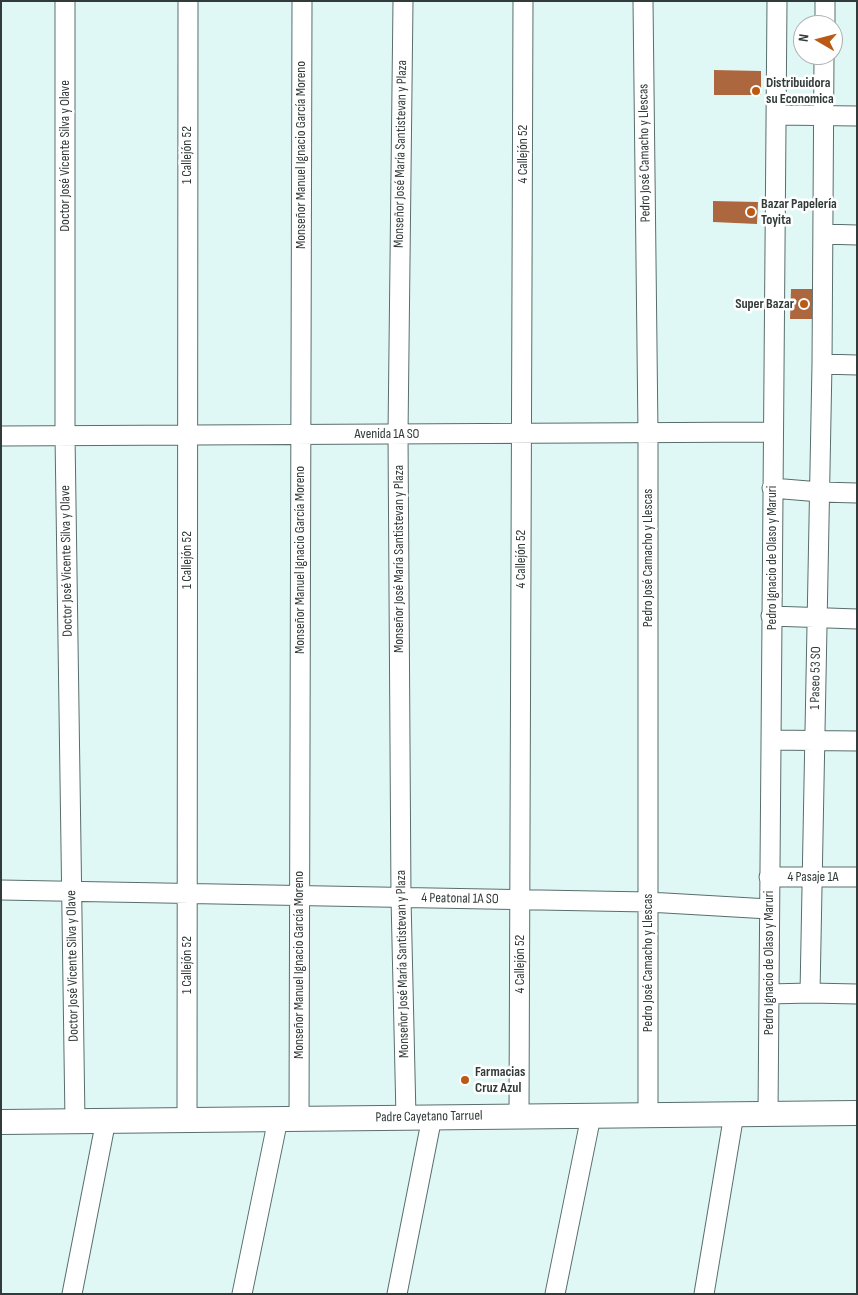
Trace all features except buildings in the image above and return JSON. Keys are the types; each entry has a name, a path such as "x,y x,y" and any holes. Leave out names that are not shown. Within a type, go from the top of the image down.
{"street":[{"name":"Doctor José Vicente Silva y Olave","path":"65,1 66,435 75,1121"},
{"name":"1 Callejón 52","path":"187,1120 188,1"},
{"name":"Monseñor Manuel Ignacio García Moreno","path":"242,1294 288,1119 299,896 302,1"},
{"name":"Monseñor José María Santistevan y Plaza","path":"403,1 398,434 401,898 406,1117"},
{"name":"4 Callejón 52","path":"519,1116 523,1"},
{"name":"Pedro José Camacho y Llescas","path":"643,1 648,433 648,1115"},
{"name":"Pedro Ignacio de Olaso y Maruri","path":"768,1114 776,1"},
{"path":"824,15 825,1"},
{"path":"824,65 823,234 857,236"},
{"path":"776,115 857,116"},
{"name":"1 Paseo 53 SO","path":"810,993 823,234"},
{"path":"822,364 857,365"},
{"name":"Avenida 1A SO","path":"1,436 773,432"},
{"path":"772,488 857,493"},
{"path":"772,616 857,619"},
{"path":"771,740 857,742"},
{"name":"4 Pasaje 1A","path":"769,877 857,877"},
{"name":"4 Peatonal 1A SO","path":"1,890 648,902 769,909"},
{"path":"769,994 857,994"},
{"name":"Padre Cayetano Tarruel","path":"1,1122 857,1113"},
{"path":"704,1294 734,1114"},
{"path":"555,1294 591,1116"},
{"path":"397,1294 432,1117"},
{"path":"72,1294 106,1120"}],"place":[{"name":"Distribuidora su Economica","path":"756,91"},
{"name":"Bazar Papelería Toyita","path":"751,212"},
{"name":"Super Bazar","path":"804,304"},
{"name":"Farmacias Cruz Azul","path":"465,1080"}]}
